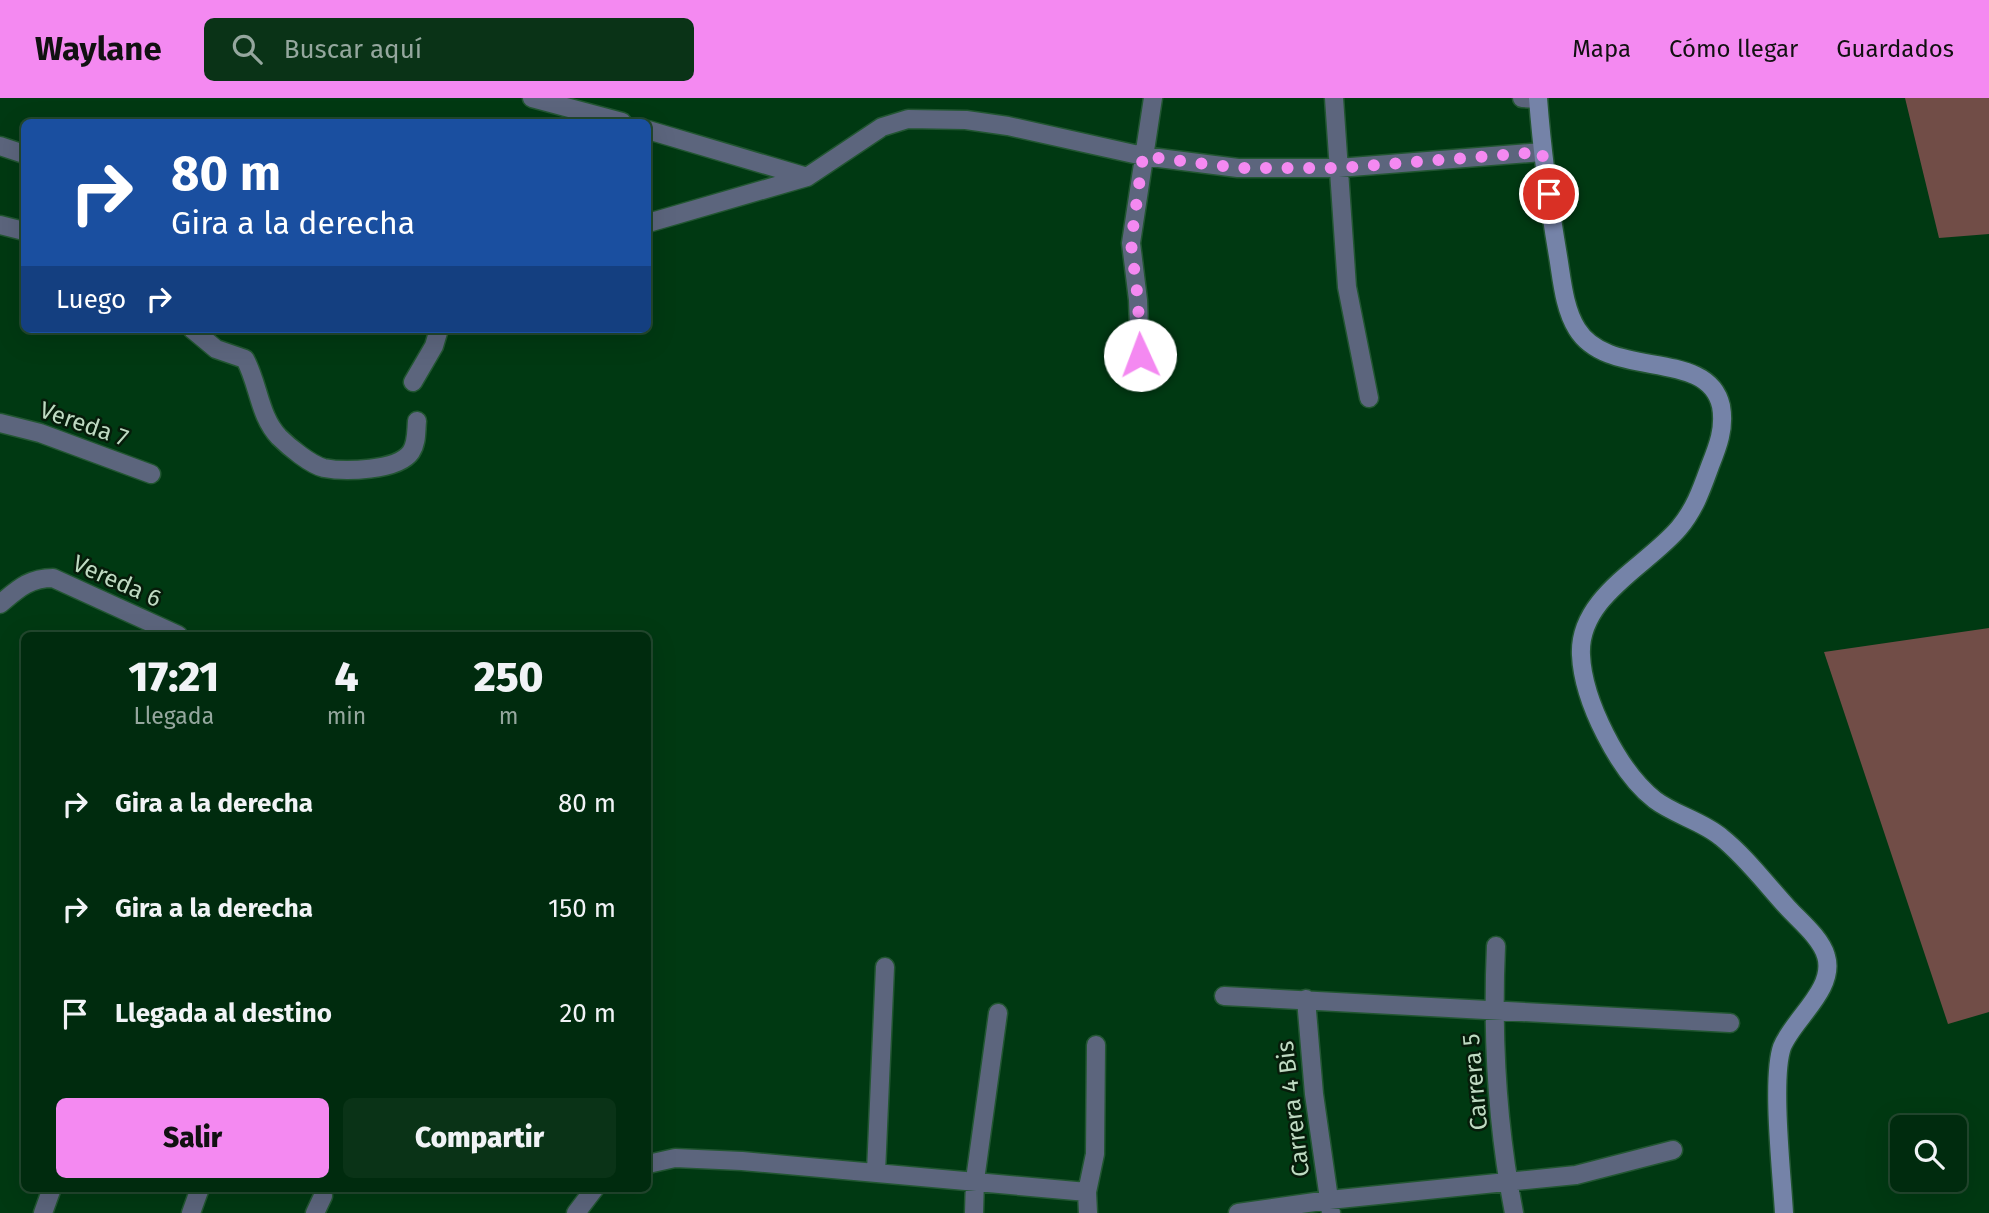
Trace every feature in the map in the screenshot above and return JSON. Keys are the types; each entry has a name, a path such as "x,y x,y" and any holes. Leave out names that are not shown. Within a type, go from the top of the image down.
{"main road":[{"path":"1532,98 1564,296 1576,328 1588,343 1610,355 1684,371 1704,379 1717,391 1721,406 1721,437 1692,510 1678,529 1594,609 1585,629 1581,654 1601,726 1636,784 1657,802 1721,836 1808,930 1825,953 1825,978 1788,1036 1779,1065 1784,1213"}],"street":[{"path":"532,98 610,119"},
{"path":"1140,355 1138,300 1131,243 1153,98"},
{"path":"1334,98 1347,287 1369,398"},
{"path":"651,222 807,177 882,127 908,120 966,120 1008,126 1143,156 1238,168 1338,168 1542,152"},
{"path":"651,131 807,177"},
{"path":"0,146 21,153"},
{"path":"0,225 21,230"},
{"path":"197,333 216,349 245,359 252,373 266,421 281,439 321,468 372,470 409,456 415,444 417,421"},
{"path":"413,382 438,333"},
{"name":"Vereda 7","path":"0,423 40,433 151,474"},
{"name":"Vereda 6","path":"0,604 23,584 38,578 53,578 171,632"},
{"name":"Carrera 5","path":"1496,946 1493,1011 1508,1182 1514,1213"},
{"path":"876,1172 886,967"},
{"path":"1224,996 1730,1023"},
{"name":"Carrera 4 Bis","path":"1306,999 1314,1094 1330,1206"},
{"path":"974,1213 975,1180 998,1013"},
{"path":"1088,1213 1087,1192 1094,1154 1096,1045"},
{"path":"1238,1212 1330,1206 1576,1175 1673,1150"},
{"path":"651,1163 675,1158 702,1159 975,1180 1087,1192"},
{"path":"43,1213 51,1192"},
{"path":"191,1213 199,1192"},
{"path":"576,1213 592,1192"}],"shaded area":[{"path":"1905,98 1989,98 1989,234 1939,238"},
{"path":"1989,628 1989,1012 1948,1024 1824,652"}],"route":[{"path":"1140,355 1138,300 1131,243 1143,156 1238,168 1338,168 1542,152 1549,194"}]}
